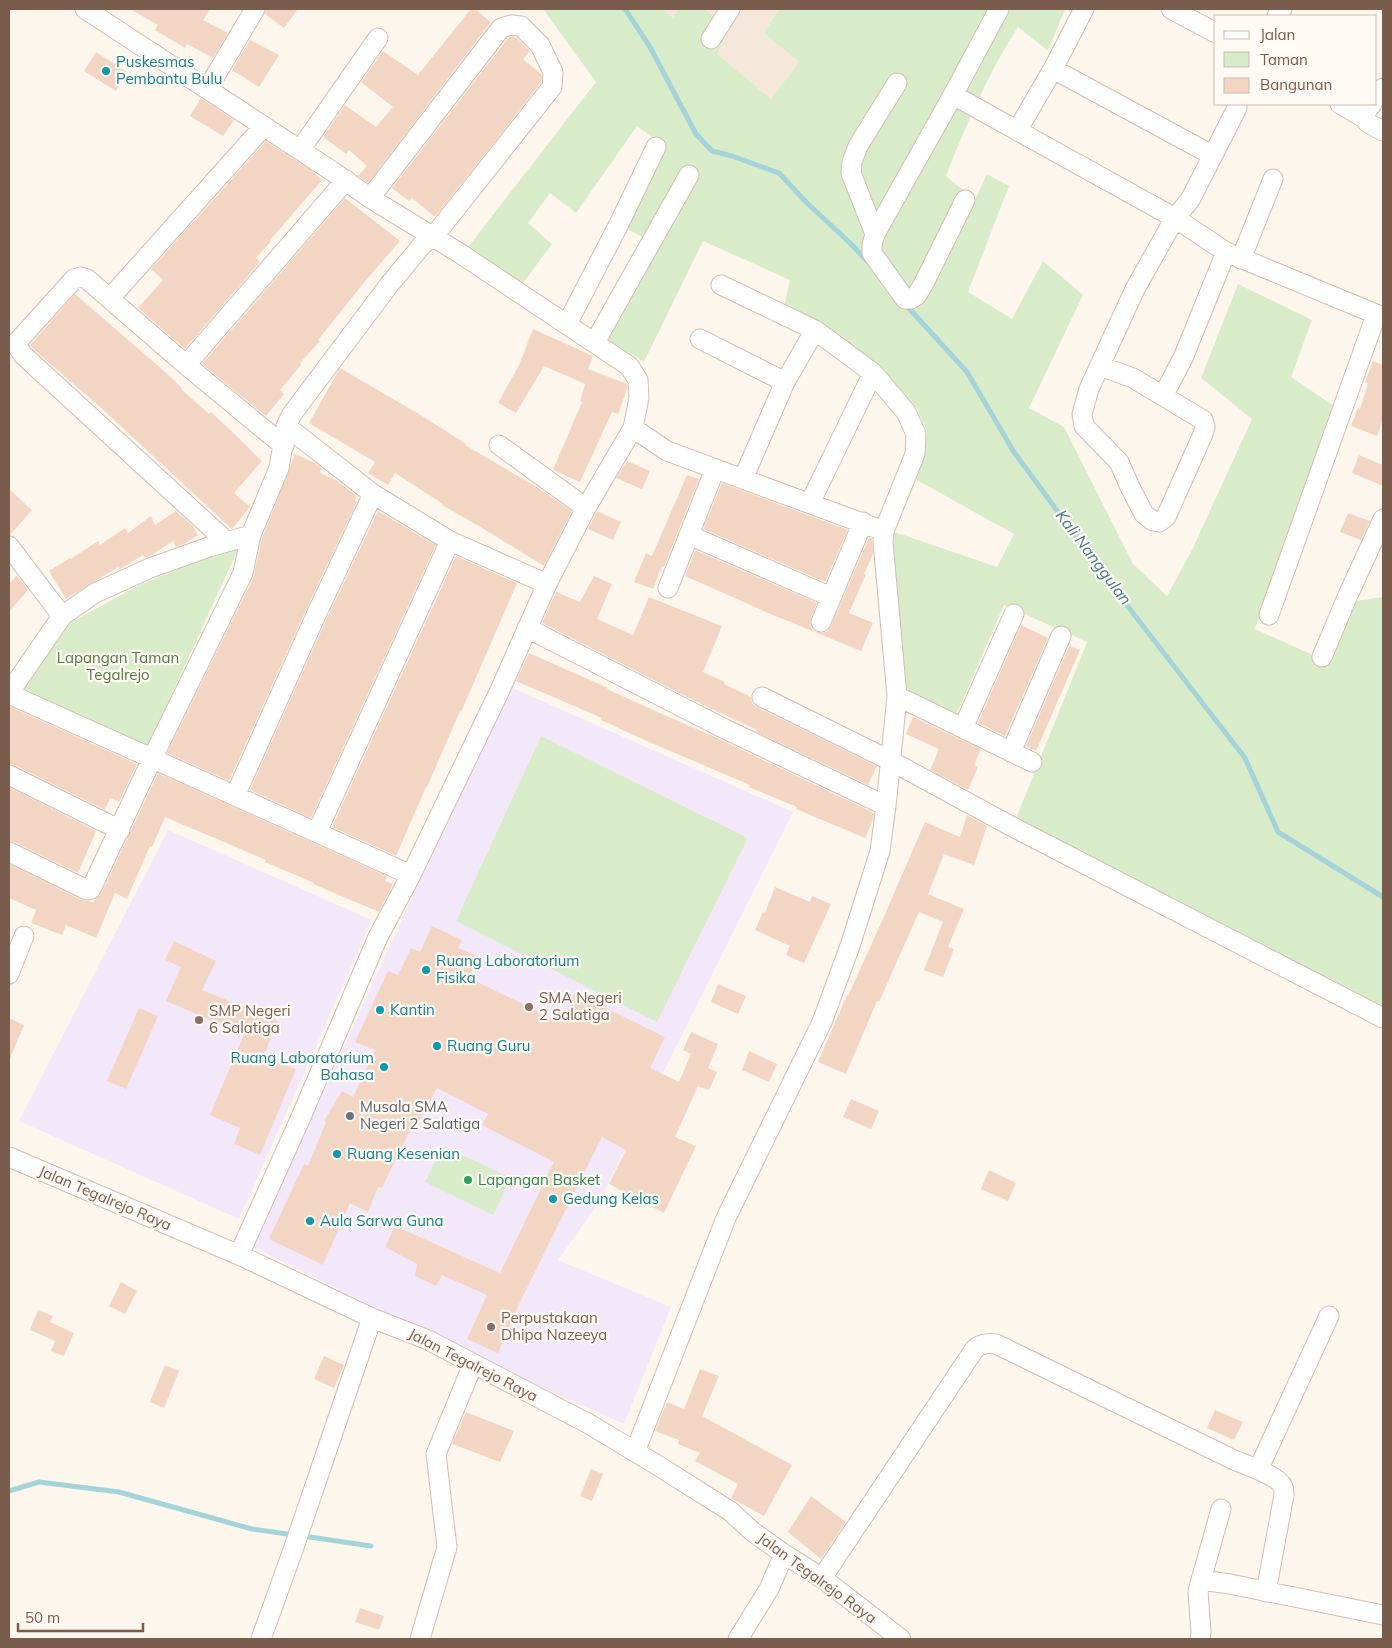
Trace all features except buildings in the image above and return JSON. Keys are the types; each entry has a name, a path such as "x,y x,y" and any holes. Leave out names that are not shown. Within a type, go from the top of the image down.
{"street":[{"path":"85,9 208,88 370,198 434,236 595,342 629,366 638,380 639,398 633,428 586,508 547,584 500,690 411,874 378,937 301,1118 239,1255"},
{"path":"208,88 255,9"},
{"path":"711,38 730,9"},
{"path":"965,200 917,295 910,299 905,299 872,253 874,234 999,9"},
{"path":"1018,131 1084,9"},
{"path":"1171,9 1190,13 1214,31"},
{"path":"9,852 89,890 120,830 152,759 243,572 251,535 280,468 286,426 292,414 388,285 422,245 434,236 552,86 553,72 540,44 521,26 511,25 501,28 370,198"},
{"path":"300,150 378,38"},
{"path":"1053,69 1212,156"},
{"path":"874,234 850,173 858,146 897,83"},
{"path":"953,94 1175,218 1234,256 1380,316 1269,615"},
{"path":"1344,105 1368,111 1368,123 1383,131"},
{"path":"1100,366 1133,378 1203,420 1205,427 1166,517 1159,522 1153,521 1144,514 1119,462 1084,426 1082,414 1089,389 1135,289 1175,218 1190,200 1237,108"},
{"path":"110,298 264,126"},
{"path":"566,324 619,224 656,147"},
{"path":"595,342 689,174"},
{"path":"1163,396 1273,179"},
{"path":"186,365 346,180"},
{"path":"227,542 23,355 17,346 18,340 74,279 81,277 87,279 186,365 284,446"},
{"path":"635,1452 726,1218 822,1022 850,946 880,851 897,696 882,542 884,531 915,454 916,434 906,412 873,372 815,330 721,286"},
{"path":"742,479 785,382 815,330"},
{"path":"700,339 785,382"},
{"path":"810,503 873,372"},
{"path":"286,426 374,494 450,541 547,584"},
{"path":"633,428 667,451 884,531"},
{"path":"499,445 586,508"},
{"path":"668,588 715,469"},
{"path":"235,796 312,624 374,494"},
{"path":"1322,657 1383,519"},
{"path":"821,622 863,522"},
{"path":"251,535 209,547 150,568 95,593 62,616 9,694 411,874"},
{"path":"689,535 831,597"},
{"path":"317,832 450,541"},
{"path":"9,546 62,616"},
{"path":"964,728 1014,614"},
{"path":"527,628 725,729 886,806"},
{"path":"1011,752 1061,636"},
{"path":"897,696 1032,762"},
{"path":"762,697 891,761 1018,830 1383,1018"},
{"path":"9,775 120,830"},
{"path":"9,974 24,936"},
{"name":"Jalan Tegalrejo Raya","path":"9,1157 239,1255 372,1318 428,1340 589,1424 730,1512 753,1532 822,1578 901,1639"},
{"path":"1258,1470 1329,1316"},
{"path":"261,1639 304,1520 372,1318"},
{"path":"822,1578 978,1345 996,1344 1280,1482 1284,1488 1284,1496 1266,1592"},
{"path":"420,1639 447,1548 436,1454 473,1364"},
{"path":"1200,1639 1198,1592 1221,1509"},
{"path":"738,1639 769,1589 784,1554"},
{"path":"1202,1580 1383,1615"}],"shaded area":[{"path":"662,9 779,9 764,33 799,62 771,99"},
{"name":"SMA Negeri 2 Salatiga","path":"508,686 793,812 599,1202 558,1260 671,1307 624,1424 498,1368 253,1247"},
{"name":"SMP Negeri 6 Salatiga","path":"168,830 372,920 239,1219 19,1121"}],"green space":[{"path":"543,9 662,9 673,18 678,9 703,9 730,26 717,54 771,99 799,62 764,33 779,9 1065,9 1048,51 1018,27 978,100 946,176 975,200 987,174 1009,186 968,292 1012,319 1043,261 1083,295 1029,408 1064,427 1133,564 1167,596 1192,550 1252,419 1201,378 1238,284 1312,320 1291,377 1340,410 1291,523 1255,629 1324,660 1348,602 1383,597 1383,1019 1015,821 1087,642 1004,605 953,722 901,698 886,529 997,567 1014,534 915,479 925,452 927,432 917,409 883,370 826,328 784,307 790,280 703,241 644,362 602,337 651,242 619,224 659,143 637,126 576,213 550,193 528,223 552,244 520,287 465,251 596,82"},
{"name":"Lapangan Taman Tegalrejo","path":"240,545 148,746 22,690 70,623 141,584"},
{"path":"541,736 748,838 657,1022 456,921"},
{"name":"Lapangan Basket","path":"443,1146 511,1178 493,1215 425,1182"}],"waterway":[{"path":"625,9 650,47 696,134 712,151 779,173 868,262"},
{"name":"Kali Nanggulan","path":"905,304 967,372 1014,452 1119,595 1245,758 1278,832 1383,897"},
{"path":"9,1491 39,1482 119,1492 252,1529 294,1535"},
{"path":"303,1536 371,1546"}],"place":[{"name":"Puskesmas Pembantu Bulu","path":"106,71"},
{"name":"Ruang Laboratorium Fisika","path":"426,970"},
{"name":"SMA Negeri 2 Salatiga","path":"529,1007"},
{"name":"Kantin","path":"380,1010"},
{"name":"SMP Negeri 6 Salatiga","path":"199,1020"},
{"name":"Ruang Guru","path":"437,1046"},
{"name":"Ruang Laboratorium Bahasa","path":"384,1067"},
{"name":"Musala SMA Negeri 2 Salatiga","path":"350,1116"},
{"name":"Ruang Kesenian","path":"337,1154"},
{"name":"Lapangan Basket","path":"468,1180"},
{"name":"Gedung Kelas","path":"553,1199"},
{"name":"Aula Sarwa Guna","path":"310,1221"},
{"name":"Perpustakaan Dhipa Nazeeya","path":"491,1327"}]}
